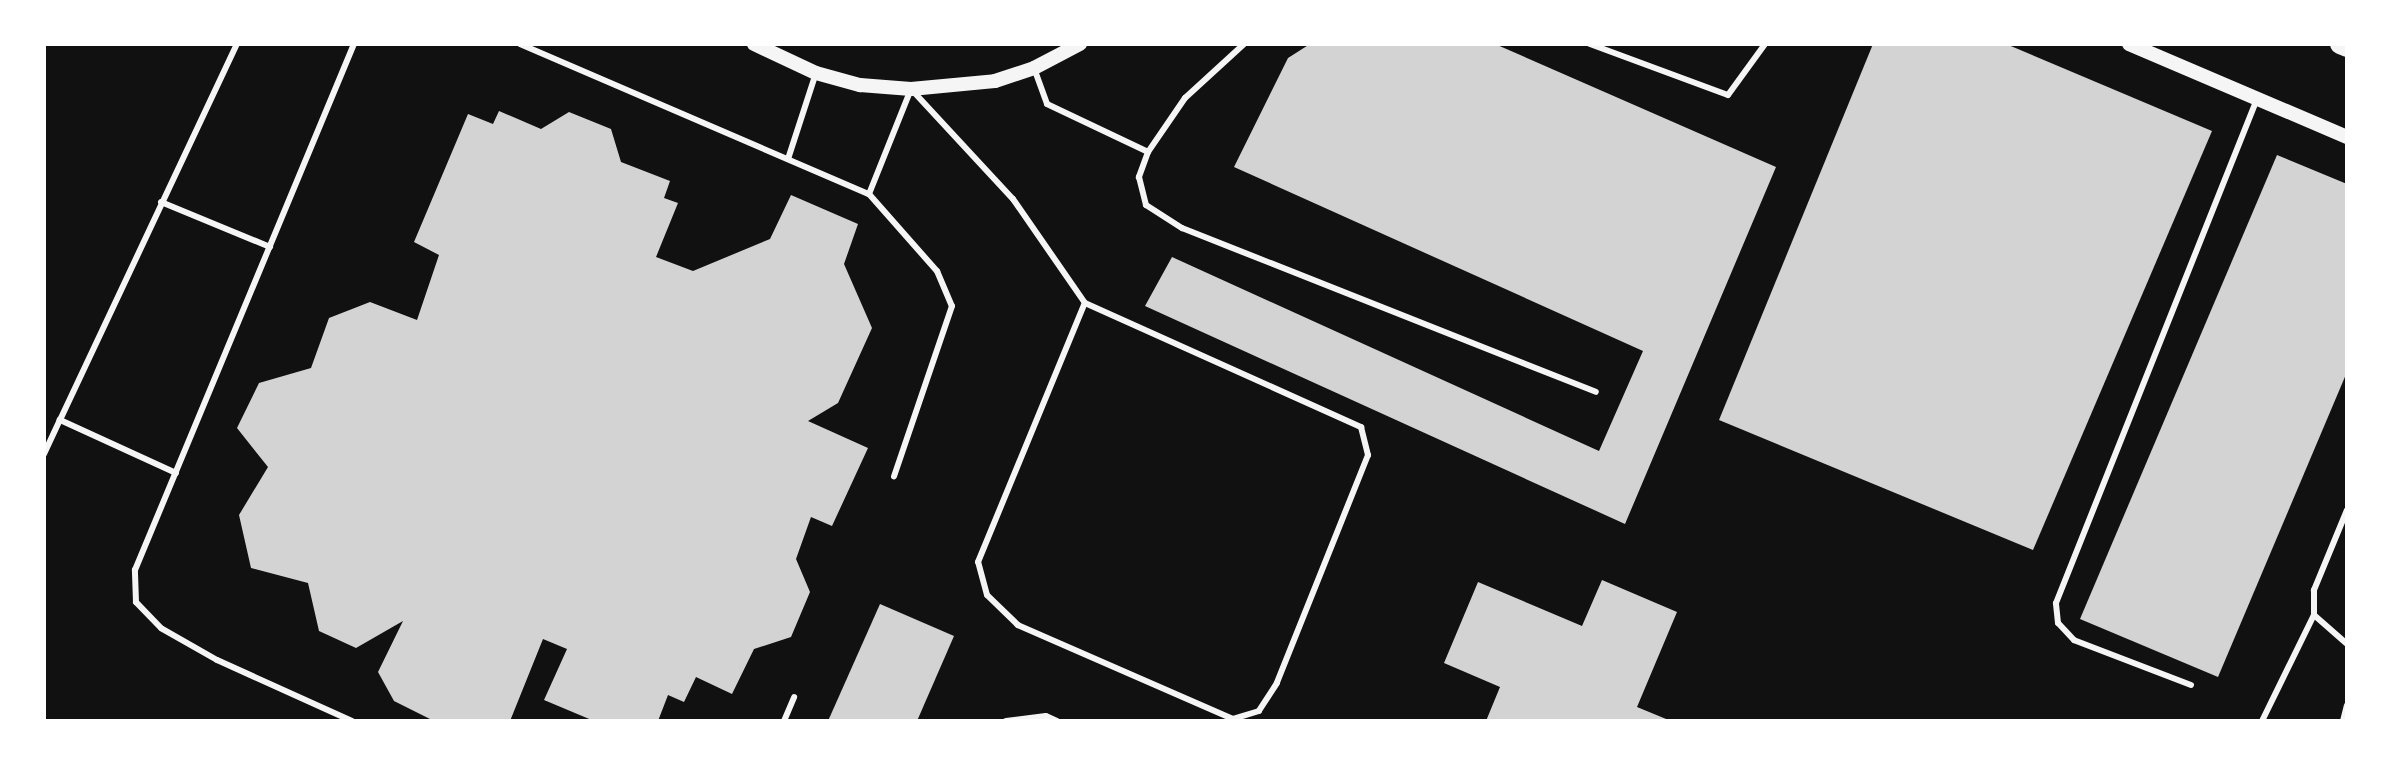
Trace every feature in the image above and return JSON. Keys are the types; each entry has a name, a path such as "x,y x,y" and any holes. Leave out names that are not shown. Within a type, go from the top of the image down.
{"main road":[{"path":"2340,44 2347,47"}],"street":[{"path":"754,44 816,73 860,85 911,89 995,81 1034,68 1080,44"},
{"path":"2129,44 2347,137"}],"lane":[{"path":"44,454 237,44"},
{"path":"352,721 217,660 161,628 136,602 135,570 354,44"},
{"path":"520,44 869,194 937,271 952,306 894,476"},
{"path":"1244,44 1185,98 1148,152 1139,177 1146,205 1182,228 1596,392"},
{"path":"1590,44 1728,95 1765,44"},
{"path":"1034,68 1047,104 1148,152"},
{"path":"788,159 816,73"},
{"path":"869,194 911,89 1013,199 1085,303 1361,427 1368,455 1277,683 1259,711 1233,719 1018,625 987,595 978,562 1085,303"},
{"path":"2191,685 2074,640 2058,623 2056,603 2257,99"},
{"path":"161,202 270,247"},
{"path":"60,420 176,473"},
{"path":"2262,721 2314,615 2314,590 2347,510"},
{"path":"2314,615 2347,644"},
{"path":"784,721 794,697"},
{"path":"2343,721 2347,705"},
{"path":"1006,721 1046,716 1057,721"}],"building":[{"path":"1310,44 1495,44 1776,167 1625,524 1145,306 1172,257 1599,451 1643,351 1234,167 1288,58"},
{"path":"1873,44 2006,44 2212,131 2033,550 1719,420"},
{"path":"499,111 541,129 569,112 611,129 621,162 670,181 664,198 678,203 656,257 693,271 770,239 791,195 858,224 844,264 872,328 838,403 808,421 868,448 832,526 811,517 796,559 810,592 791,637 754,649 732,694 696,677 684,702 668,695 658,721 594,721 544,700 567,649 543,639 510,721 434,721 394,701 378,672 403,621 356,648 319,631 308,583 251,568 239,515 268,467 237,428 259,383 311,368 329,318 370,302 417,320 439,255 414,242 468,114 493,124"},
{"path":"2277,155 2347,184 2347,372 2218,677 2080,619"},
{"path":"1602,580 1677,612 1637,707 1671,721 1486,721 1500,687 1444,663 1478,582 1582,626"},
{"path":"880,604 954,636 917,721 828,721"}]}
